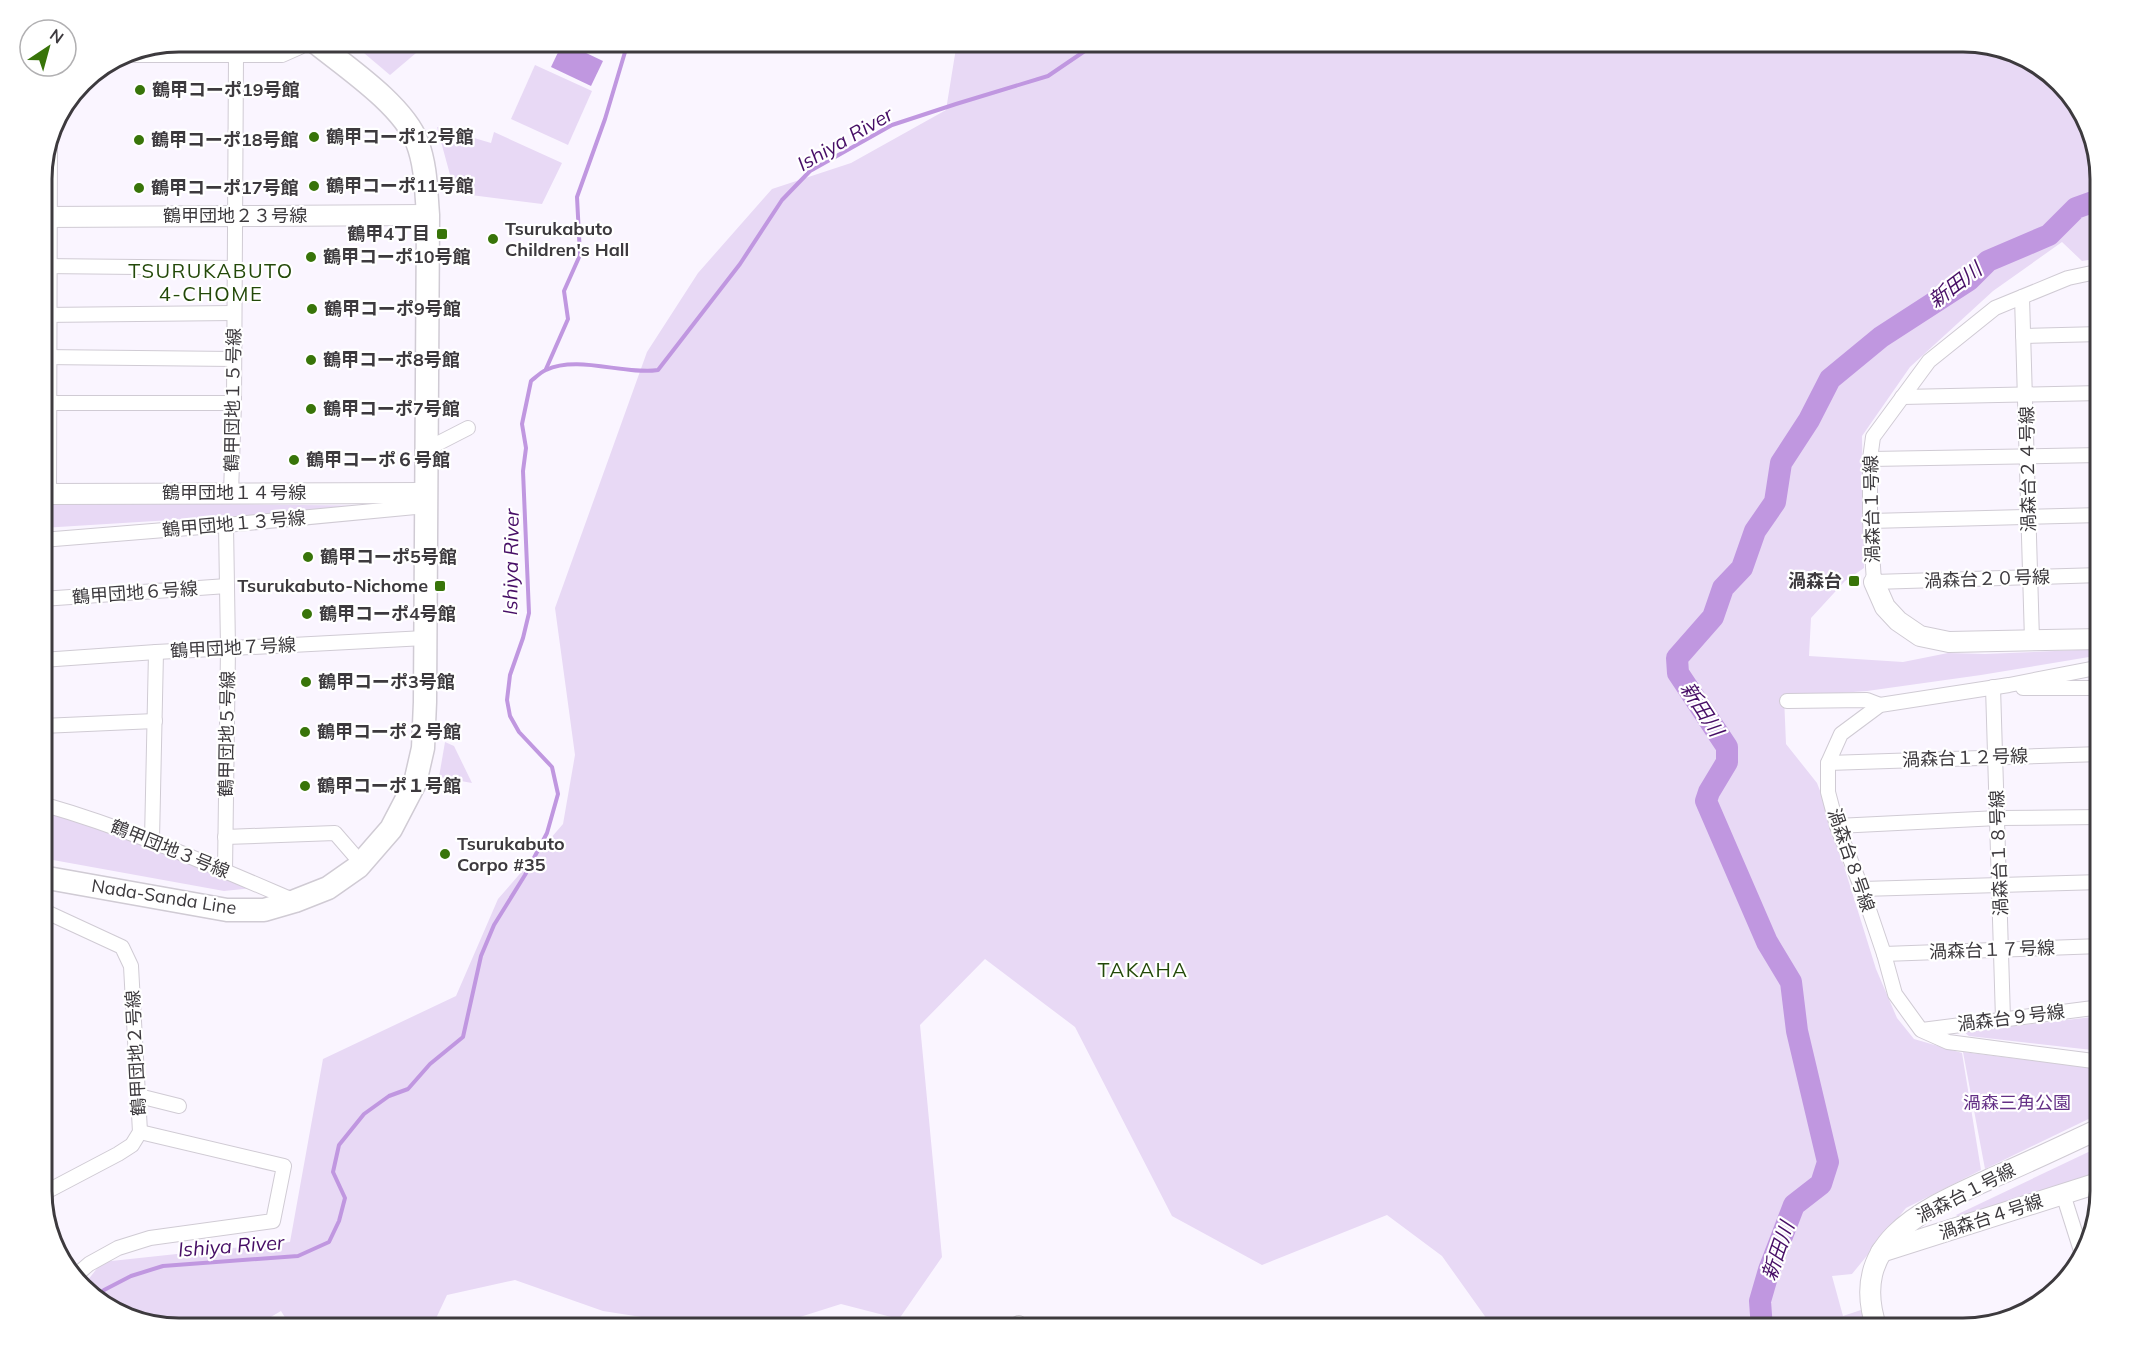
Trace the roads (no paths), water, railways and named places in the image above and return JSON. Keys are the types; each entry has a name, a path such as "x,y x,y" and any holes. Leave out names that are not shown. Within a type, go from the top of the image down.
{"main road":[{"name":"Nada-Sanda Line","path":"53,879 228,910 264,910 328,888 362,863 391,829 415,783 423,748 425,638 428,215 425,169 409,125 372,88 329,53"}],"street":[{"path":"154,55 282,55 286,53"},
{"name":"鶴甲団地１５号線","path":"231,493 234,403 236,55"},
{"name":"鶴甲団地２３号線","path":"53,217 428,215"},
{"path":"53,266 235,268"},
{"name":"渦森台１号線","path":"2090,273 2068,278 1995,308 1929,361 1872,437 1870,459 1870,521 1874,582 1884,608 1898,621 1920,636 1949,642 2090,639"},
{"name":"渦森台２４号線","path":"2022,297 2032,640"},
{"path":"53,315 234,313"},
{"path":"2023,336 2090,334"},
{"path":"53,357 234,359"},
{"path":"1902,397 2090,393"},
{"path":"53,403 234,403"},
{"path":"427,449 468,428"},
{"path":"1870,459 2090,455"},
{"name":"鶴甲団地１４号線","path":"53,494 231,493 426,499"},
{"name":"鶴甲団地１３号線","path":"53,539 226,525 426,499"},
{"path":"1870,521 2090,515"},
{"name":"鶴甲団地５号線","path":"225,871 228,648 226,525"},
{"name":"渦森台２０号線","path":"1874,582 2090,575"},
{"name":"鶴甲団地６号線","path":"53,598 227,586"},
{"name":"鶴甲団地７号線","path":"53,659 425,638"},
{"path":"152,840 156,652"},
{"name":"渦森台８号線","path":"2090,669 2009,685 1880,705 1841,734 1828,763 1828,792 1884,954 1894,994 1921,1030 1948,1042 2090,1061"},
{"path":"2009,685 2025,689 2090,687"},
{"name":"渦森台１８号線","path":"1993,687 2003,1019"},
{"path":"1788,701 1866,700 1880,705"},
{"path":"53,726 155,721"},
{"name":"渦森台１２号線","path":"1828,763 2090,754"},
{"name":"鶴甲団地３号線","path":"53,807 96,819 152,840 295,901"},
{"path":"1838,826 1998,818 2090,817"},
{"path":"225,837 335,833 362,863"},
{"path":"1862,889 2090,882"},
{"name":"鶴甲団地２号線","path":"53,915 122,947 127,954 131,966 140,1132 132,1145 53,1188"},
{"name":"渦森台１７号線","path":"1884,954 2090,946"},
{"name":"渦森台９号線","path":"1921,1030 2090,1008"},
{"path":"139,1096 179,1106"},
{"path":"81,1271 118,1248 150,1238 273,1221 284,1166 140,1132"},
{"name":"渦森台１号線","path":"1873,1318 1870,1310 1870,1281 1881,1252 1904,1225 1932,1206 2090,1133"},
{"name":"渦森台４号線","path":"1881,1252 2090,1185"},
{"path":"2063,1194 2079,1244"}],"waterway":[{"name":"Ishiya River","path":"103,1292 131,1276 163,1266 298,1256 329,1242 339,1221 345,1198 333,1172 339,1145 364,1114 389,1096 408,1089 430,1064 463,1037 481,956 494,925 525,875 547,833 558,794 552,767 519,732 510,716 507,700 510,675 529,613 523,471 526,448 522,424 531,381 546,370 572,364 645,371 658,370 740,264 782,200 810,171 892,125 1048,76 1083,52"},
{"path":"546,369 568,319 564,291 580,255 577,197 605,119 625,53"},
{"name":"新田川","path":"1761,1318 1760,1301 1769,1270 1794,1205 1821,1184 1828,1162 1797,1031 1791,982 1767,942 1706,801 1727,762 1727,747 1678,673 1677,658 1713,617 1723,588 1742,568 1755,531 1775,502 1781,463 1809,420 1830,379 1881,337 1969,280 1988,261 2049,235 2076,208 2090,203"}],"place":[{"name":"鶴甲コーポ19号館","path":"140,90"},
{"name":"鶴甲コーポ12号館","path":"314,137"},
{"name":"鶴甲コーポ18号館","path":"139,140"},
{"name":"鶴甲コーポ11号館","path":"314,186"},
{"name":"鶴甲コーポ17号館","path":"139,188"},
{"name":"鶴甲4丁目","path":"442,234"},
{"name":"Tsurukabuto Children's Hall","path":"493,239"},
{"name":"鶴甲コーポ10号館","path":"311,257"},
{"name":"鶴甲コーポ9号館","path":"312,309"},
{"name":"鶴甲コーポ8号館","path":"311,360"},
{"name":"鶴甲コーポ7号館","path":"311,409"},
{"name":"鶴甲コーポ６号館","path":"294,460"},
{"name":"鶴甲コーポ5号館","path":"308,557"},
{"name":"渦森台","path":"1854,581"},
{"name":"Tsurukabuto-Nichome","path":"440,586"},
{"name":"鶴甲コーポ4号館","path":"307,614"},
{"name":"鶴甲コーポ3号館","path":"306,682"},
{"name":"鶴甲コーポ２号館","path":"305,732"},
{"name":"鶴甲コーポ１号館","path":"305,786"},
{"name":"Tsurukabuto Corpo #35","path":"445,854"}],"district":[{"name":"TSURUKABUTO 4-CHOME","path":"211,282"},
{"name":"TAKAHA","path":"1143,970"}],"park label":[{"name":"渦森三角公園","path":"2017,1103"}]}
